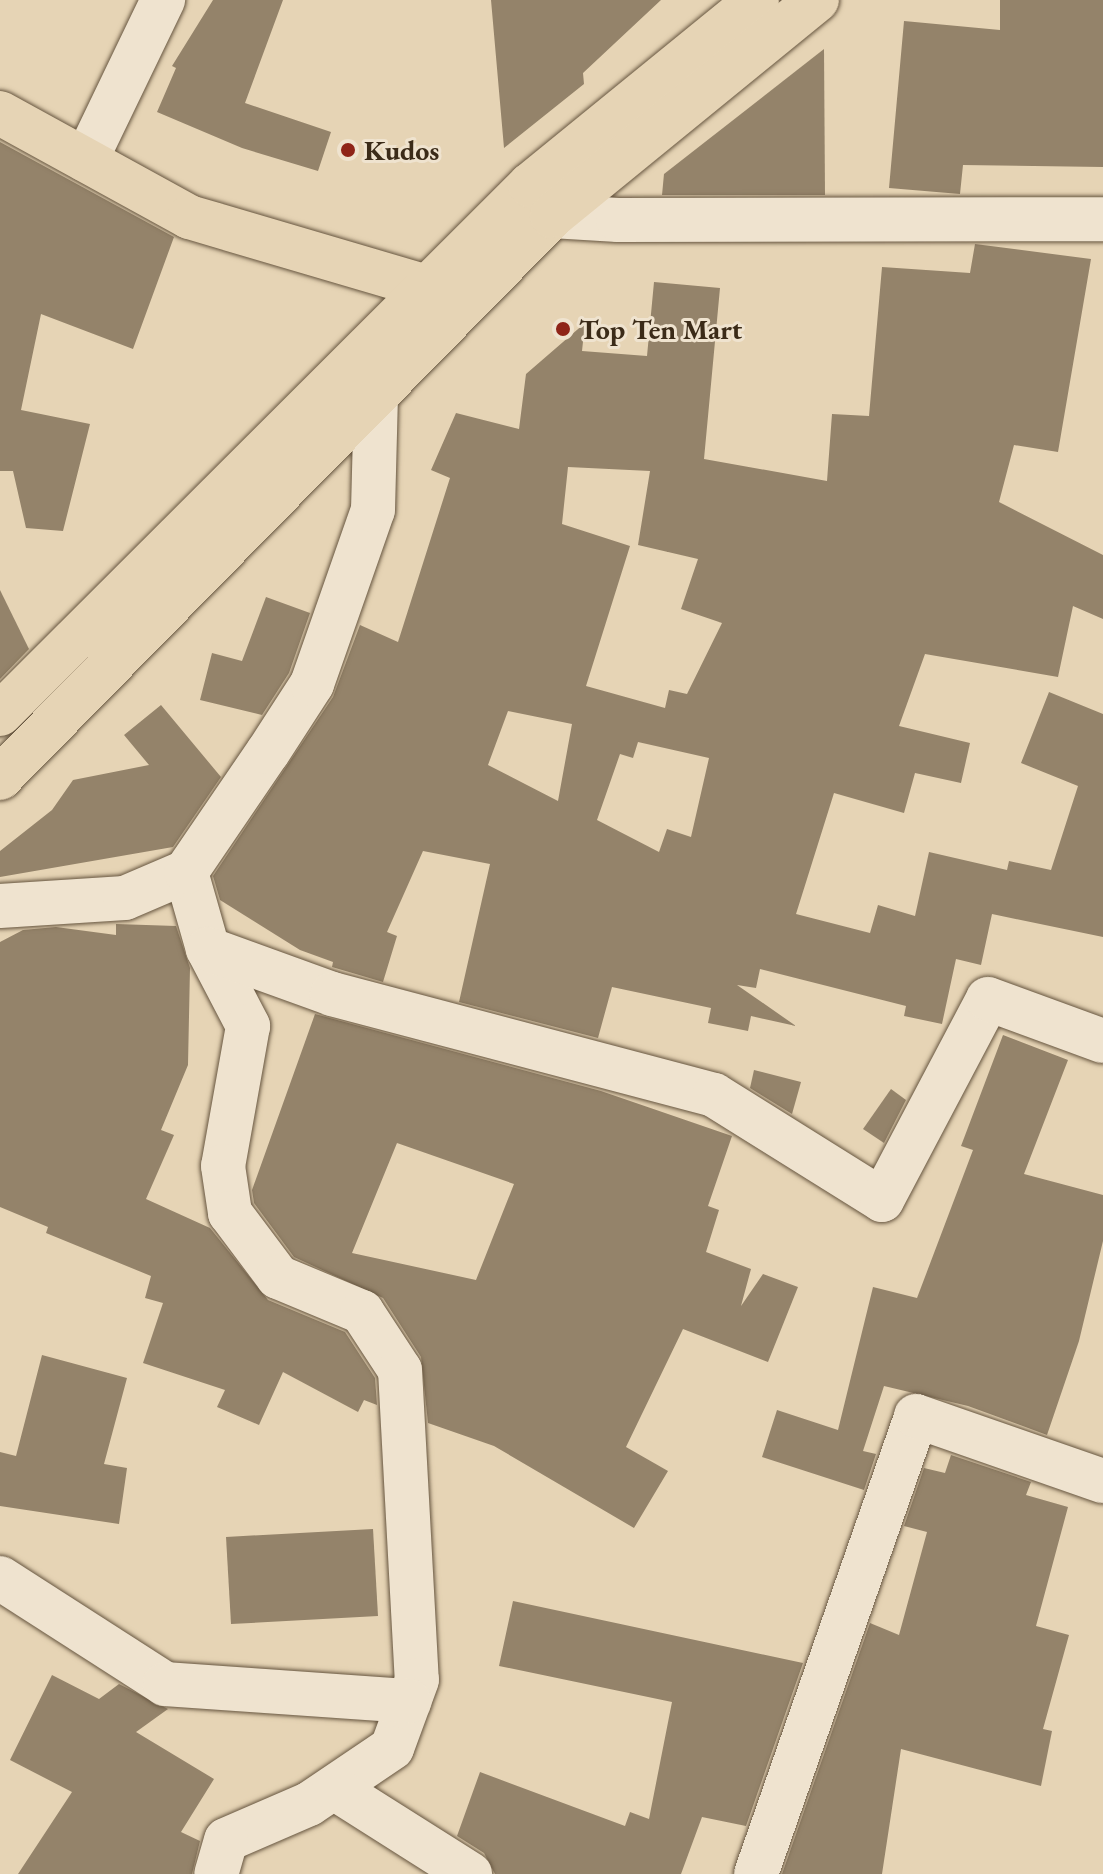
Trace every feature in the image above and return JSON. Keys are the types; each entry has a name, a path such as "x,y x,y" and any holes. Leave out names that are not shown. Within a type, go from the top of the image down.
{"main road":[{"path":"0,778 363,379 447,292 757,0"},
{"path":"533,209 817,0"},
{"path":"0,113 189,217 447,292"},
{"path":"0,714 363,379"}],"street":[{"path":"86,160 163,0"},
{"path":"533,209 1103,219"},
{"path":"0,906 125,898 186,872 312,684 373,510 363,379"},
{"path":"186,872 208,949 248,1026 223,1166 230,1213 278,1277 362,1312 400,1370 417,1680 392,1748 309,1804 226,1840 216,1874"},
{"path":"208,949 332,994 714,1095 882,1200 988,999 1103,1041"},
{"path":"756,1874 916,1416 1103,1481"},
{"path":"0,1578 165,1684 409,1701"},
{"path":"334,1788 470,1874"}],"building":[{"path":"213,0 283,0 245,103 331,132 318,171 242,148 157,112 176,68 172,66"},
{"path":"491,0 661,0 583,73 584,84 504,148"},
{"path":"1000,0 1103,0 1103,167 963,165 960,194 889,188 904,21 1000,30"},
{"path":"824,49 825,195 662,195 664,174"},
{"path":"0,142 174,237 133,349 41,314 21,410 90,424 63,531 26,528 13,471 0,471"},
{"path":"975,244 1091,259 1058,452 1014,445 999,502 1103,555 1103,619 1073,606 1058,677 925,654 899,726 970,743 961,783 915,773 904,813 834,793 796,914 870,933 878,905 915,916 929,852 1007,870 1009,861 1051,870 1078,786 1021,763 1049,692 1103,714 1103,937 992,914 981,965 956,959 942,1024 904,1016 906,1006 760,969 756,988 737,985 796,1026 751,1016 748,1031 708,1023 711,1008 612,987 598,1038 459,1002 490,864 423,851 387,932 397,936 383,982 332,967 333,962 300,950 220,900 213,876 333,697 360,625 398,642 450,478 431,470 456,413 519,429 526,374 585,323 582,351 647,356 654,282 720,288 704,459 827,481 832,414 869,416 882,267 970,273","holes":["568,467 650,471 638,545 698,559 681,609 722,623 687,694 669,690 665,708 586,686 630,546 562,524","508,711 572,724 558,801 488,765","638,742 709,758 691,837 667,829 659,852 597,820 620,754 633,758"]},
{"path":"0,590 29,649 0,679"},
{"path":"266,597 310,613 289,673 262,715 200,700 212,653 242,661"},
{"path":"161,705 221,777 173,847 0,877 0,851 52,810 73,780 149,765 124,735"},
{"path":"116,924 176,926 190,968 188,1065 161,1130 174,1135 146,1199 210,1228 268,1300 345,1332 375,1378 377,1405 364,1400 358,1412 283,1372 259,1425 217,1407 225,1390 143,1363 163,1303 145,1298 151,1276 46,1233 48,1227 0,1207 0,942 23,930 56,927 116,935"},
{"path":"315,1014 601,1091 732,1136 708,1206 719,1210 706,1252 751,1269 741,1306 763,1274 798,1287 768,1362 683,1329 626,1447 668,1471 634,1528 494,1446 428,1423 421,1357 383,1298 294,1257 254,1203 252,1190","holes":["397,1143 514,1184 476,1280 352,1253"]},
{"path":"1003,1035 1068,1060 1024,1174 1103,1195 1103,1241 1079,1341 1047,1435 968,1406 884,1386 863,1451 876,1454 864,1490 762,1457 777,1410 838,1430 873,1287 917,1298 973,1150 961,1146"},
{"path":"754,1070 801,1082 792,1114 750,1088"},
{"path":"891,1089 906,1100 884,1143 863,1129"},
{"path":"42,1355 127,1378 104,1464 127,1468 119,1524 0,1506 0,1452 16,1456"},
{"path":"951,1455 1031,1482 1026,1495 1068,1507 1036,1626 1069,1635 1043,1729 1052,1731 1041,1786 901,1749 882,1874 782,1874 870,1623 899,1635 927,1532 904,1526 924,1468 945,1473"},
{"path":"373,1529 378,1616 231,1624 226,1537"},
{"path":"513,1601 803,1663 746,1826 702,1817 681,1874 495,1874 484,1853 457,1836 480,1772 625,1826 630,1812 649,1819 672,1702 499,1666"},
{"path":"52,1675 99,1699 119,1684 168,1709 136,1732 214,1779 181,1832 200,1841 192,1874 18,1874 72,1792 10,1760"}],"place":[{"name":"Kudos","path":"348,150"},
{"name":"Top Ten Mart","path":"563,329"}]}
